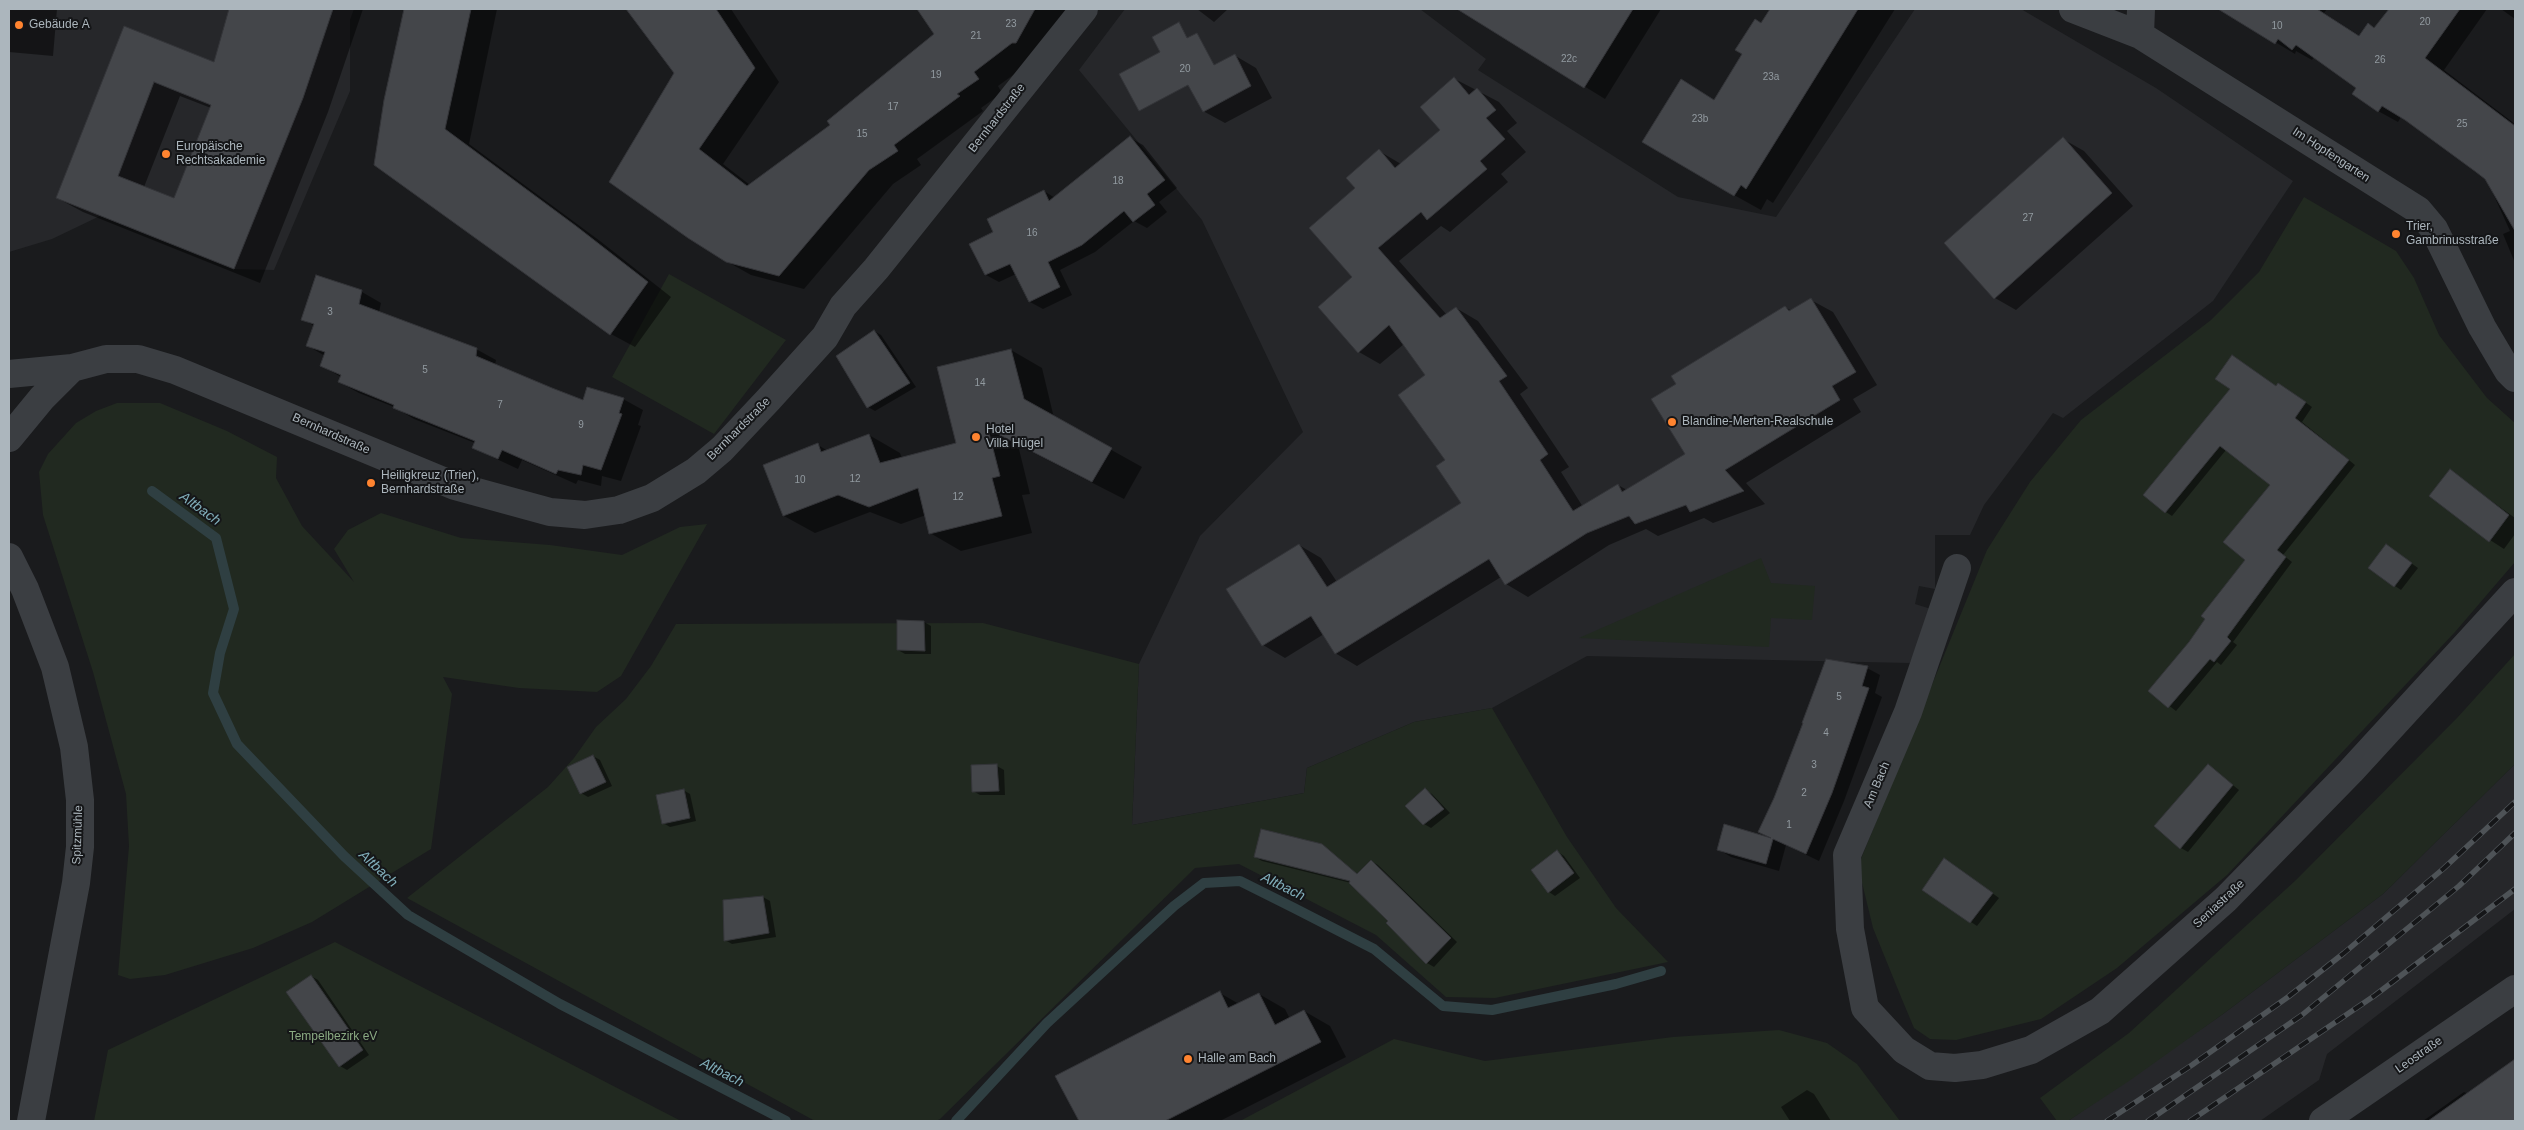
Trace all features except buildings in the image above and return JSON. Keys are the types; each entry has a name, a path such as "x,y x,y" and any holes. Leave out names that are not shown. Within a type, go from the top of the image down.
{"street":[{"name":"Bernhardstraße","path":"9,374 72,368 106,359 138,359 154,363 293,418 455,486 534,508 585,515 602,514 636,504 668,490 696,470 722,449 769,399 825,336 843,306 876,269 1084,9"},
{"name":"Im Hopfengarten","path":"2073,9 2140,22 2418,210 2434,229 2482,327 2508,372 2515,378"},
{"path":"9,438 42,398 72,368"},
{"name":"Spitzmühle","path":"9,557 25,589 55,667 74,747 80,800 80,847 75,890 31,1121"},
{"name":"Am Bach","path":"1865,1008 1850,929 1847,855 1908,712 1957,568"},
{"name":"Seniastraße","path":"1865,1008 1904,1050 1930,1066 1955,1068 1982,1064 2031,1050 2100,1011 2226,899 2351,771 2515,592"},
{"name":"Leostraße","path":"2323,1121 2515,989"}],"shaded area":[{"name":"Europäische Rechtsakademie","path":"9,9 354,9 350,20 350,91 274,270 234,269 100,216 52,239 9,252"},
{"name":"Blandine-Merten-Realschule","path":"1125,9 1420,9 1486,59 1478,70 1678,197 1776,217 1915,9 2021,9 2156,88 2293,181 2213,301 2063,418 2053,413 1984,505 1970,535 1935,535 1935,589 1919,586 1915,604 1931,609 1910,663 1587,656 1492,708 1414,722 1307,768 1304,793 1132,825 1139,664 1200,536 1303,432 1202,220 1079,70"},
{"path":"2515,764 2515,909 2327,1054 2319,1080 2260,1121 2068,1121 2223,1014 2383,894"}],"green space":[{"path":"2304,197 2396,251 2414,278 2439,335 2487,398 2515,423 2515,562 2455,632 2227,875 2117,968 2041,1019 1956,1040 1930,1039 1914,1028 1901,997 1873,928 1858,866 1987,550 2030,482 2081,420 2211,320 2259,272"},
{"path":"669,274 786,340 714,434 612,377"},
{"path":"117,403 160,403 227,431 277,457 276,478 302,526 354,582 334,549 348,530 381,513 461,538 550,545 622,555 680,527 707,524 621,676 597,692 519,688 443,677 452,694 431,849 312,922 253,948 165,975 130,979 118,975 129,846 126,794 93,672 43,515 39,472 48,454 76,423 96,411"},
{"path":"1761,558 1771,583 1815,586 1812,620 1771,618 1769,647 1579,638"},
{"path":"983,623 1139,664 1132,825 1304,793 1307,768 1414,722 1492,708 1567,837 1616,908 1668,962 1495,998 1446,997 1376,935 1239,864 1195,868 940,1119 936,1121 815,1121 407,898 548,787 574,758 596,727 626,699 651,666 676,624"},
{"path":"2515,654 2515,764 2383,894 2223,1014 2129,1081 2068,1121 2057,1121 2040,1098 2129,1033 2296,880 2457,718"},
{"name":"Tempelbezirk eV","path":"335,942 681,1121 94,1121 108,1050"},
{"path":"1779,1030 1827,1043 1857,1064 1900,1121 1240,1121 1394,1039 1485,1061 1673,1037"}],"waterway":[{"name":"Altbach","path":"152,491 216,538 234,609 220,653 213,693 237,744 344,856 408,915 560,1004 786,1121"},
{"name":"Altbach","path":"956,1121 1047,1023 1174,906 1204,883 1240,881 1374,949 1443,1006 1492,1010 1616,984 1661,971"}],"railway":[{"path":"2107,1121 2192,1065 2288,997 2344,953 2443,869 2515,802"},
{"path":"2148,1121 2302,1015 2459,886 2515,833"},
{"path":"2190,1121 2374,996 2515,889"}],"place":[{"name":"Gebäude A","path":"19,25"},
{"name":"Europäische Rechtsakademie","path":"166,154"},
{"name":"Trier, Gambrinusstraße","path":"2396,234"},
{"name":"Blandine-Merten-Realschule","path":"1672,422"},
{"name":"Hotel Villa Hügel","path":"976,437"},
{"name":"Heiligkreuz (Trier), Bernhardstraße","path":"371,483"},
{"name":"Halle am Bach","path":"1188,1059"}]}
